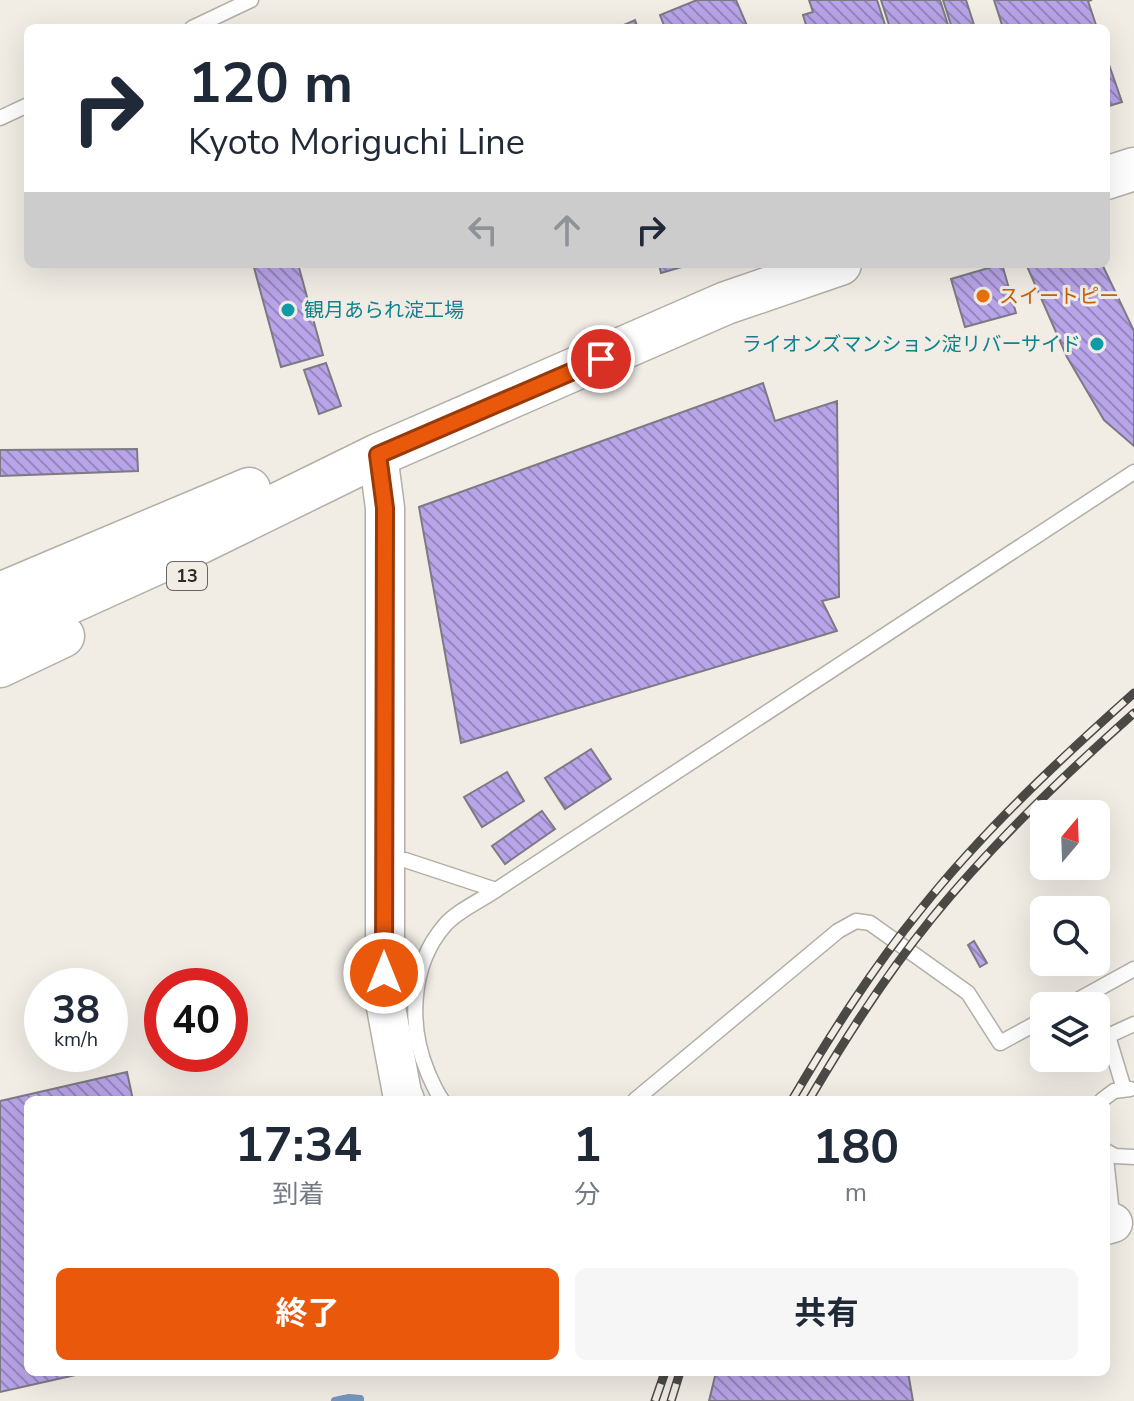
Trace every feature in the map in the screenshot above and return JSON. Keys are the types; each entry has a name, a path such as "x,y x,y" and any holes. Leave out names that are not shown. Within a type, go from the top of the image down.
{"main road":[{"path":"1110,177 1134,169"},
{"name":"13","path":"0,634 170,557 368,459 726,303 828,268"},
{"name":"13","path":"0,594 294,470 368,459"},
{"name":"13","path":"0,666 250,546 317,507 368,459"}],"street":[{"path":"368,459 385,508 385,1002 404,1096"}],"lane":[{"path":"200,24 251,0"},
{"path":"0,118 24,107"},
{"path":"440,1096 422,1058 414,1011 421,968 431,943 447,923 1134,472"},
{"path":"405,860 496,890"},
{"path":"640,1096 838,931 856,921 870,923 968,993 1000,1043 1030,1027"},
{"path":"1092,992 1134,969"},
{"path":"1107,1096 1114,1091 1129,1089 1108,1036 1134,1024"},
{"path":"1110,1153 1134,1157"}],"building":[{"path":"697,0 736,0 746,24 663,24 660,15"},
{"path":"809,0 877,0 885,24 806,24 803,15 813,12"},
{"path":"881,0 940,0 948,24 889,24"},
{"path":"943,0 966,0 974,24 951,24"},
{"path":"994,0 1092,0 1088,1 1096,24 1002,24"},
{"path":"1110,68 1122,102 1110,106"},
{"name":"観月あられ淀工場","path":"254,268 299,268 323,355 281,367"},
{"path":"660,268 678,268 661,273"},
{"name":"スイートピー","path":"988,268 1003,268 1016,313 965,327 951,279"},
{"name":"ライオンズマンション淀リバーサイド","path":"1028,268 1104,268 1134,331 1134,446 1104,420 1067,357"},
{"name":"観月あられ淀工場","path":"326,363 341,406 319,414 304,370"},
{"path":"763,383 775,421 837,401 839,597 822,601 837,631 461,743 419,507"},
{"path":"137,449 138,471 0,476 0,450"},
{"path":"591,749 611,779 565,809 545,778"},
{"path":"507,772 524,801 482,827 464,797"},
{"path":"542,811 555,829 505,864 492,846"},
{"path":"974,941 987,963 980,967 968,945"},
{"path":"127,1072 132,1096 24,1096 24,1376 71,1376 0,1392 0,1101"},
{"path":"715,1376 909,1376 913,1401 709,1401"}],"waterway":[{"path":"335,1401 349,1398 360,1401"}],"railway":[{"path":"794,1096 869,978 945,880 1023,796 1134,693"},
{"path":"811,1096 883,984 955,891 1029,811 1134,713"},
{"path":"655,1401 664,1376"},
{"path":"671,1401 679,1376"}],"place":[{"name":"スイートピー","path":"983,296"},
{"name":"観月あられ淀工場","path":"288,310"},
{"name":"ライオンズマンション淀リバーサイド","path":"1097,344"}],"route":[{"path":"384,973 385,508 378,455 601,359"}]}
